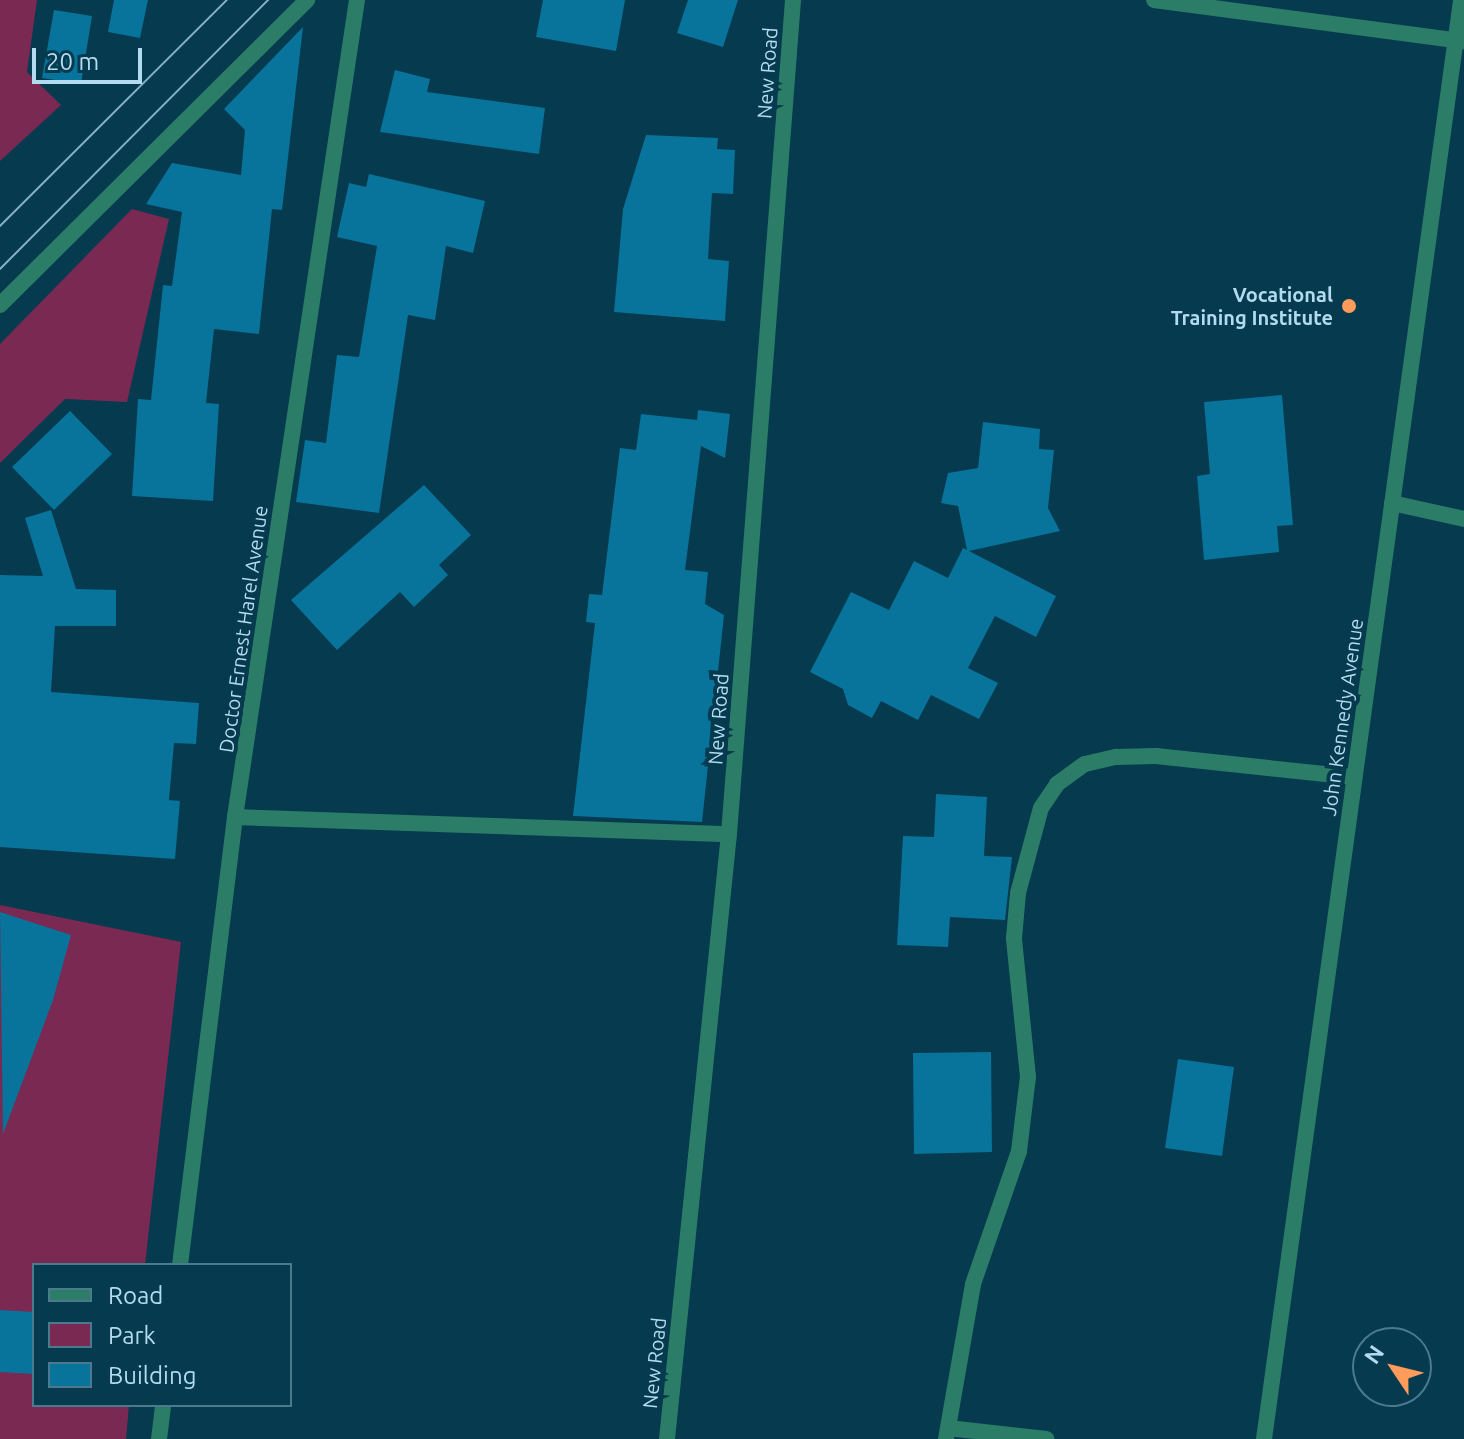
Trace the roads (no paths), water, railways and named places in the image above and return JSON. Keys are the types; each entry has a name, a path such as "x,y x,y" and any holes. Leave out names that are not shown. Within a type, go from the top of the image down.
{"street":[{"path":"0,305 307,0"},
{"name":"Doctor Ernest Harel Avenue","path":"180,1263 235,817 357,0"},
{"name":"New Road","path":"667,1439 729,834 793,0"},
{"path":"1154,0 1460,41"},
{"name":"John Kennedy Avenue","path":"1264,1439 1392,503 1460,41 1461,0"},
{"path":"1392,503 1464,519"},
{"path":"1046,1439 947,1434 973,1284 1019,1151 1028,1077 1014,938 1018,893 1041,808 1057,784 1085,764 1116,757 1156,756 1354,777"},
{"path":"235,817 729,834"},
{"path":"159,1439 163,1407"}],"tram line":[{"path":"0,226 227,0"},
{"path":"0,269 268,0"}],"place":[{"name":"Vocational Training Institute","path":"1349,306"}]}
